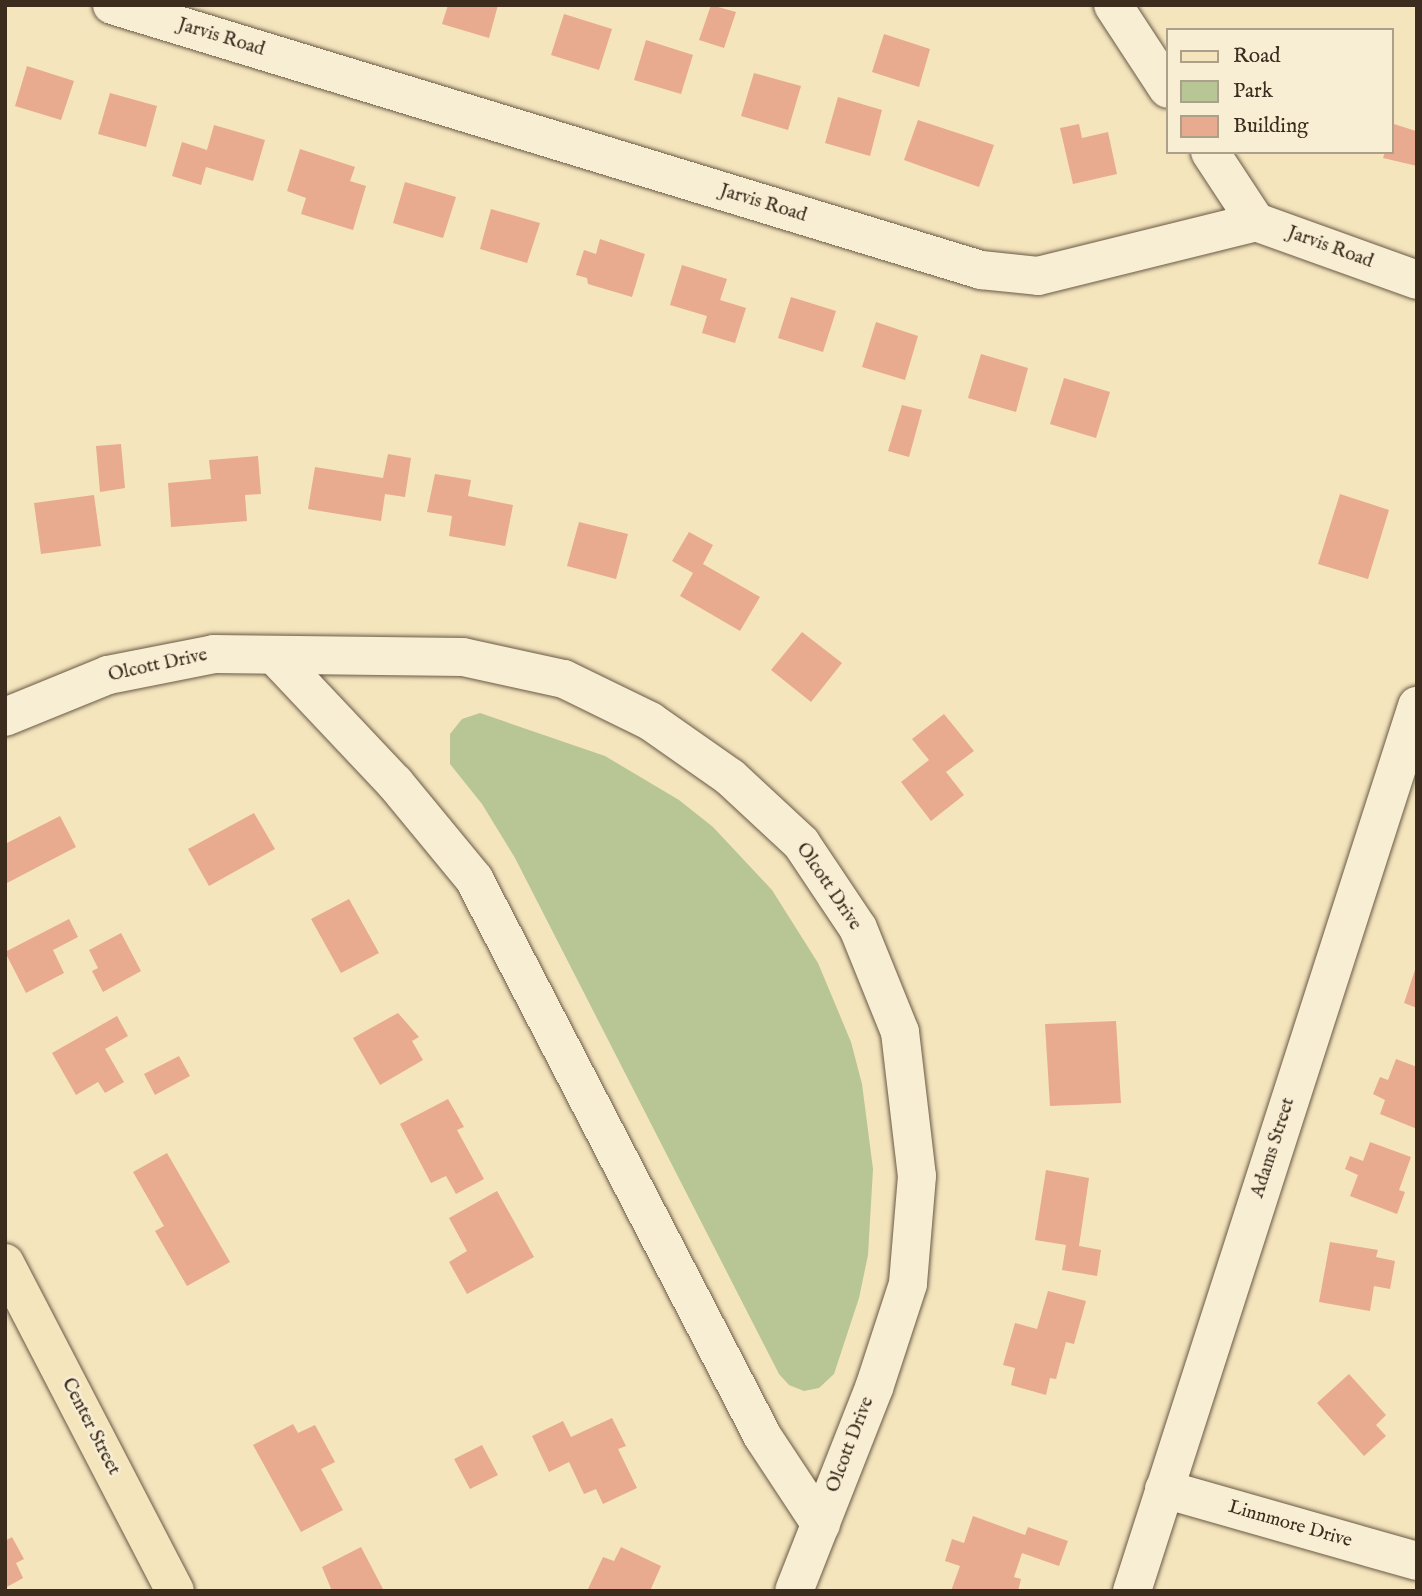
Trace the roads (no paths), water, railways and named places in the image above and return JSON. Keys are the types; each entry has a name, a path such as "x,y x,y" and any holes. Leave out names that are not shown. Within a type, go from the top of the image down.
{"main road":[{"name":"Center Street","path":"5,1263 175,1591"}],"street":[{"name":"Jarvis Road","path":"112,5 981,270 1038,276 1256,222 1417,280"},
{"path":"1129,12 1166,85"},
{"path":"1211,154 1256,222"},
{"name":"Olcott Drive","path":"5,718 108,675 214,654 277,657 463,657 564,679 650,721 730,777 801,843 858,928 900,1031 917,1176 908,1284 821,1525 794,1591"},
{"name":"Olcott Drive","path":"277,657 395,783 474,878 763,1437 821,1525"},
{"name":"Adams Street","path":"1132,1591 1417,706"},
{"name":"Linnmore Drive","path":"1164,1489 1417,1561"}]}
